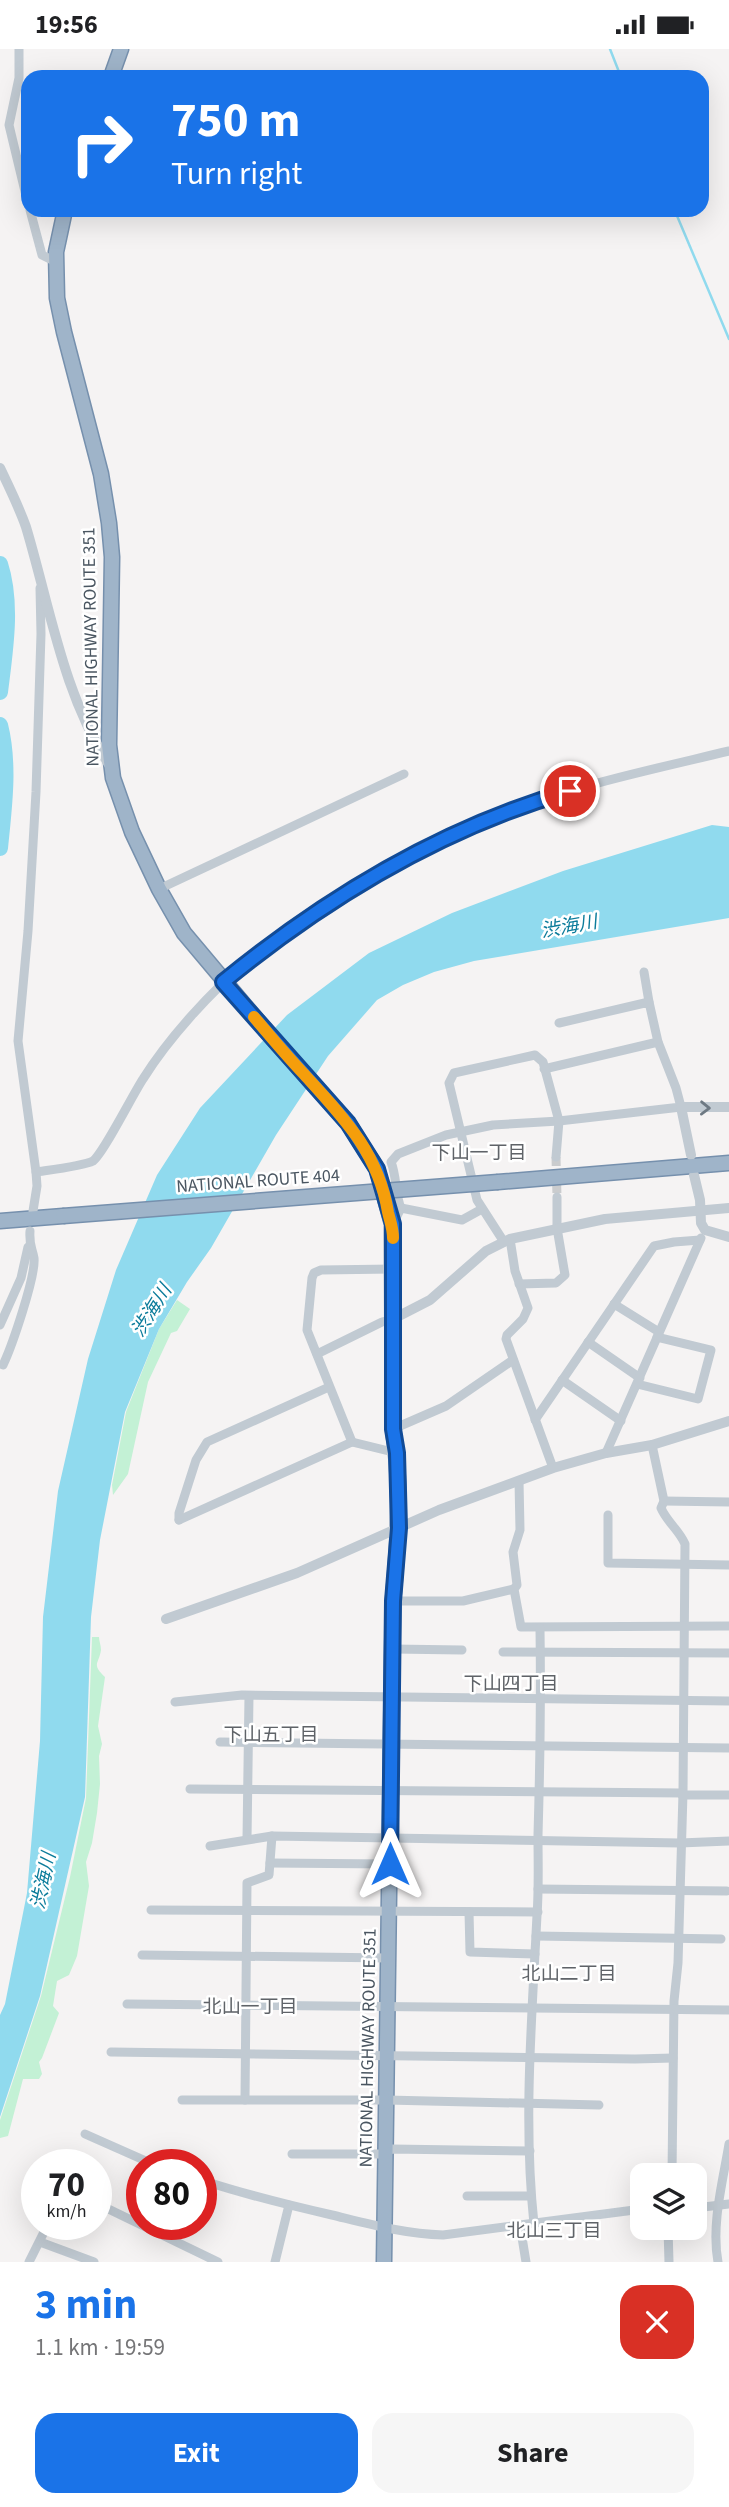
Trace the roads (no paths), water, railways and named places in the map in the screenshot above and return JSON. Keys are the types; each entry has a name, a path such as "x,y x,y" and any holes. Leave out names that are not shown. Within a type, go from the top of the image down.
{"highway":[{"path":"114,70 121,49"},
{"name":"NATIONAL HIGHWAY ROUTE 351","path":"64,217 56,262 57,298 101,474 109,523 113,602 110,765 117,794 132,832 184,933 226,985 348,1123 377,1169 393,1224 393,1429 397,1453 399,1528 393,1601 384,2262"},
{"name":"NATIONAL ROUTE 404","path":"0,1221 729,1163"}],"street":[{"path":"19,49 19,78 9,125 21,175"},
{"path":"32,217 42,255 56,262"},
{"path":"0,468 25,526 39,580 74,689 96,745 110,765"},
{"path":"33,1211 36,1172 18,1041 36,792 41,634 39,580"},
{"path":"36,1172 86,1164 99,1155 144,1077 226,985 328,904 427,846 482,822 546,798 729,751"},
{"path":"159,888 404,774"},
{"path":"644,972 659,1042 676,1088 691,1155"},
{"path":"559,1023 649,1002"},
{"path":"544,1069 659,1042"},
{"path":"553,1468 513,1360 507,1335 523,1319 528,1308 507,1240 482,1209 475,1191 449,1083 454,1073 535,1055 543,1062 559,1121 556,1157"},
{"path":"393,1224 401,1207 397,1177 391,1161 405,1151 460,1131 512,1122 559,1121 681,1107 729,1107"},
{"path":"606,1453 702,1235 700,1200 694,1175"},
{"path":"519,1284 556,1283 565,1275 557,1228 557,1197"},
{"path":"401,1207 462,1220 482,1209"},
{"path":"317,1354 430,1300 486,1251 507,1240 557,1228 641,1214 729,1208"},
{"path":"0,1325 21,1278 30,1231"},
{"path":"535,1420 654,1246 702,1235 729,1237"},
{"path":"4,1365 15,1339 31,1275 34,1258 29,1245"},
{"path":"352,1442 307,1330 314,1273 321,1270 393,1269"},
{"path":"588,1342 639,1381 698,1399 711,1350 658,1335 614,1304"},
{"path":"393,1429 446,1406 513,1360"},
{"path":"562,1380 621,1421"},
{"path":"329,1387 207,1442 196,1460 179,1520 352,1442 397,1453"},
{"path":"166,1619 297,1573 439,1510 553,1468 606,1453 652,1445 729,1421"},
{"path":"652,1445 664,1501 661,1508 665,1518 685,1544 679,1938 674,2010 672,2163"},
{"path":"519,1481 520,1530 513,1552 517,1585 514,1589 521,1627 729,1626"},
{"path":"664,1501 729,1502"},
{"path":"608,1515 608,1563 729,1565"},
{"path":"393,1601 464,1601 514,1589"},
{"path":"534,2224 530,2104 531,2008 538,1912 540,1628"},
{"path":"393,1649 462,1650"},
{"path":"503,1652 729,1653"},
{"path":"247,1839 249,1696"},
{"path":"175,1702 249,1696 729,1701"},
{"path":"220,1742 729,1748"},
{"path":"190,1789 729,1795"},
{"path":"245,2100 247,1883 269,1875 272,1836"},
{"path":"210,1846 272,1836 680,1843 729,1841"},
{"path":"270,1863 390,1864"},
{"path":"538,1889 727,1891"},
{"path":"151,1910 538,1912"},
{"path":"469,1912 470,1952 535,1954"},
{"path":"536,1936 721,1939"},
{"path":"142,1955 389,1958"},
{"path":"127,2004 729,2010"},
{"path":"111,2052 635,2059 673,2057"},
{"path":"182,2100 387,2100 599,2105"},
{"path":"85,2134 126,2152"},
{"path":"718,2262 716,2251 724,2204 729,2144"},
{"path":"292,2154 382,2154 386,2150 530,2151"},
{"path":"217,2185 394,2231 443,2235 630,2211"},
{"path":"467,2196 531,2196"},
{"path":"275,2262 289,2205"},
{"path":"112,2211 218,2262"},
{"path":"520,2225 526,2262"},
{"path":"668,2240 668,2262"},
{"path":"29,2262 40,2242 76,2259 94,2262"}],"water":[{"name":"渋海川","path":"712,825 729,827 729,918 474,961 434,972 377,1000 328,1056 276,1135 211,1248 159,1329 125,1412 100,1540 91,1617 85,1797 40,1996 0,2117 0,2015 5,2004 27,1893 40,1741 43,1617 58,1491 88,1359 116,1270 157,1175 200,1108 287,1015 369,953 452,913 563,871"}],"waterway":[{"path":"610,49 618,70"},
{"path":"678,217 729,339"},
{"path":"0,564 7,611 0,692"},
{"path":"0,725 5,755 0,848"}],"tunnel":[{"path":"556,1157 557,1197"}],"district":[{"name":"下山一丁目","path":"479,1153"},
{"name":"下山四丁目","path":"511,1684"},
{"name":"下山五丁目","path":"271,1735"},
{"name":"北山二丁目","path":"569,1974"},
{"name":"北山一丁目","path":"250,2007"},
{"name":"北山三丁目","path":"554,2231"}]}
